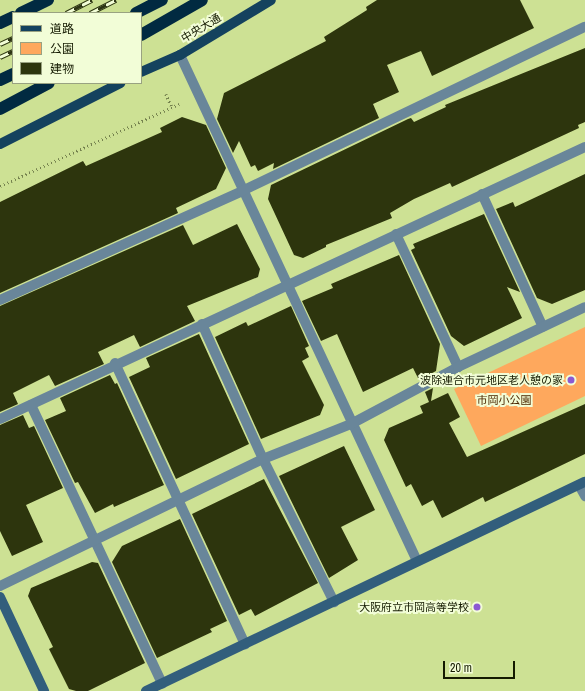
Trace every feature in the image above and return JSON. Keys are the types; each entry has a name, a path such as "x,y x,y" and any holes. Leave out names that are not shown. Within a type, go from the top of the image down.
{"highway":[{"path":"23,12 48,0"},
{"path":"138,12 162,0"},
{"path":"142,34 202,0"},
{"path":"0,23 12,17"},
{"path":"0,80 12,74"},
{"path":"0,109 47,84"}],"main road":[{"name":"中央大通","path":"142,72 180,55 271,0"},
{"path":"0,144 118,84"}],"street":[{"path":"0,300 242,191 585,27"},
{"path":"180,55 286,286 417,561"},
{"path":"0,419 115,363 286,286 585,147"},
{"path":"482,194 543,327"},
{"path":"396,234 458,367"},
{"path":"0,586 179,498 263,459 351,424 458,367 585,308"},
{"path":"202,324 263,459 334,602"},
{"path":"115,363 179,498 245,644"},
{"path":"31,405 96,539 162,684"},
{"path":"146,691 417,561 582,484 585,496"},
{"path":"0,597 44,691"}],"path":[{"path":"166,94 172,107"},
{"path":"0,186 179,104"}],"green space":[{"name":"市岡小公園","path":"585,327 585,396 481,446 454,389"}],"building":[{"path":"377,0 520,0 534,28 432,76 421,51 387,65 399,92 373,104 379,118 273,169 274,163 258,171 255,165 251,167 239,141 233,153 217,119 224,93 326,41 324,37 367,10 366,7"},
{"path":"585,48 585,122 578,125 579,128 452,187 450,183 414,199 390,213 392,218 326,245 326,247 303,258 294,255 268,199 271,185 408,119 411,118 414,122 446,107 445,105"},
{"path":"182,117 206,125 226,168 216,189 176,208 178,213 0,293 0,202 83,161 86,166 162,132 160,128"},
{"path":"585,174 585,290 552,304 537,298 496,209 513,202 515,207"},
{"path":"484,214 520,292 507,287 522,318 464,346 451,336 411,250 415,248 413,244"},
{"path":"237,224 260,269 258,277 187,306 195,321 140,347 134,335 98,352 104,364 55,386 49,375 13,393 18,404 0,412 0,306 183,225 193,245"},
{"path":"399,255 440,344 436,371 419,380 413,368 363,392 337,334 321,341 302,301 333,288 331,284"},
{"path":"291,306 309,346 305,348 309,357 302,361 324,405 320,415 261,439 215,337 246,322 248,326"},
{"path":"199,334 249,444 176,479 129,377 150,367 146,358"},
{"path":"110,375 115,384 117,383 164,485 114,507 113,504 95,513 78,482 75,483 45,420 66,411 60,398"},
{"path":"433,388 431,401 448,393 460,417 449,423 467,457 585,404 585,454 485,502 483,497 442,518 433,500 422,506 411,484 406,487 384,440 389,428 423,413 420,406 429,402 425,392"},
{"path":"23,415 29,428 34,426 63,488 26,505 43,542 12,556 0,531 0,425"},
{"path":"344,446 375,510 341,527 358,560 329,578 279,476"},
{"path":"264,479 318,583 255,616 251,609 239,615 192,514"},
{"path":"180,519 227,621 210,629 212,632 157,658 112,562 122,546"},
{"path":"92,562 98,563 145,663 88,691 76,691 69,689 49,649 53,647 28,596 31,588"}],"railway":[{"path":"68,12 92,0"},
{"path":"92,12 116,0"},
{"path":"0,44 12,38"},
{"path":"0,57 12,51"}],"place":[{"name":"波除連合市元地区老人憩の家","path":"571,380"},
{"name":"大阪府立市岡高等学校","path":"477,607"}]}
